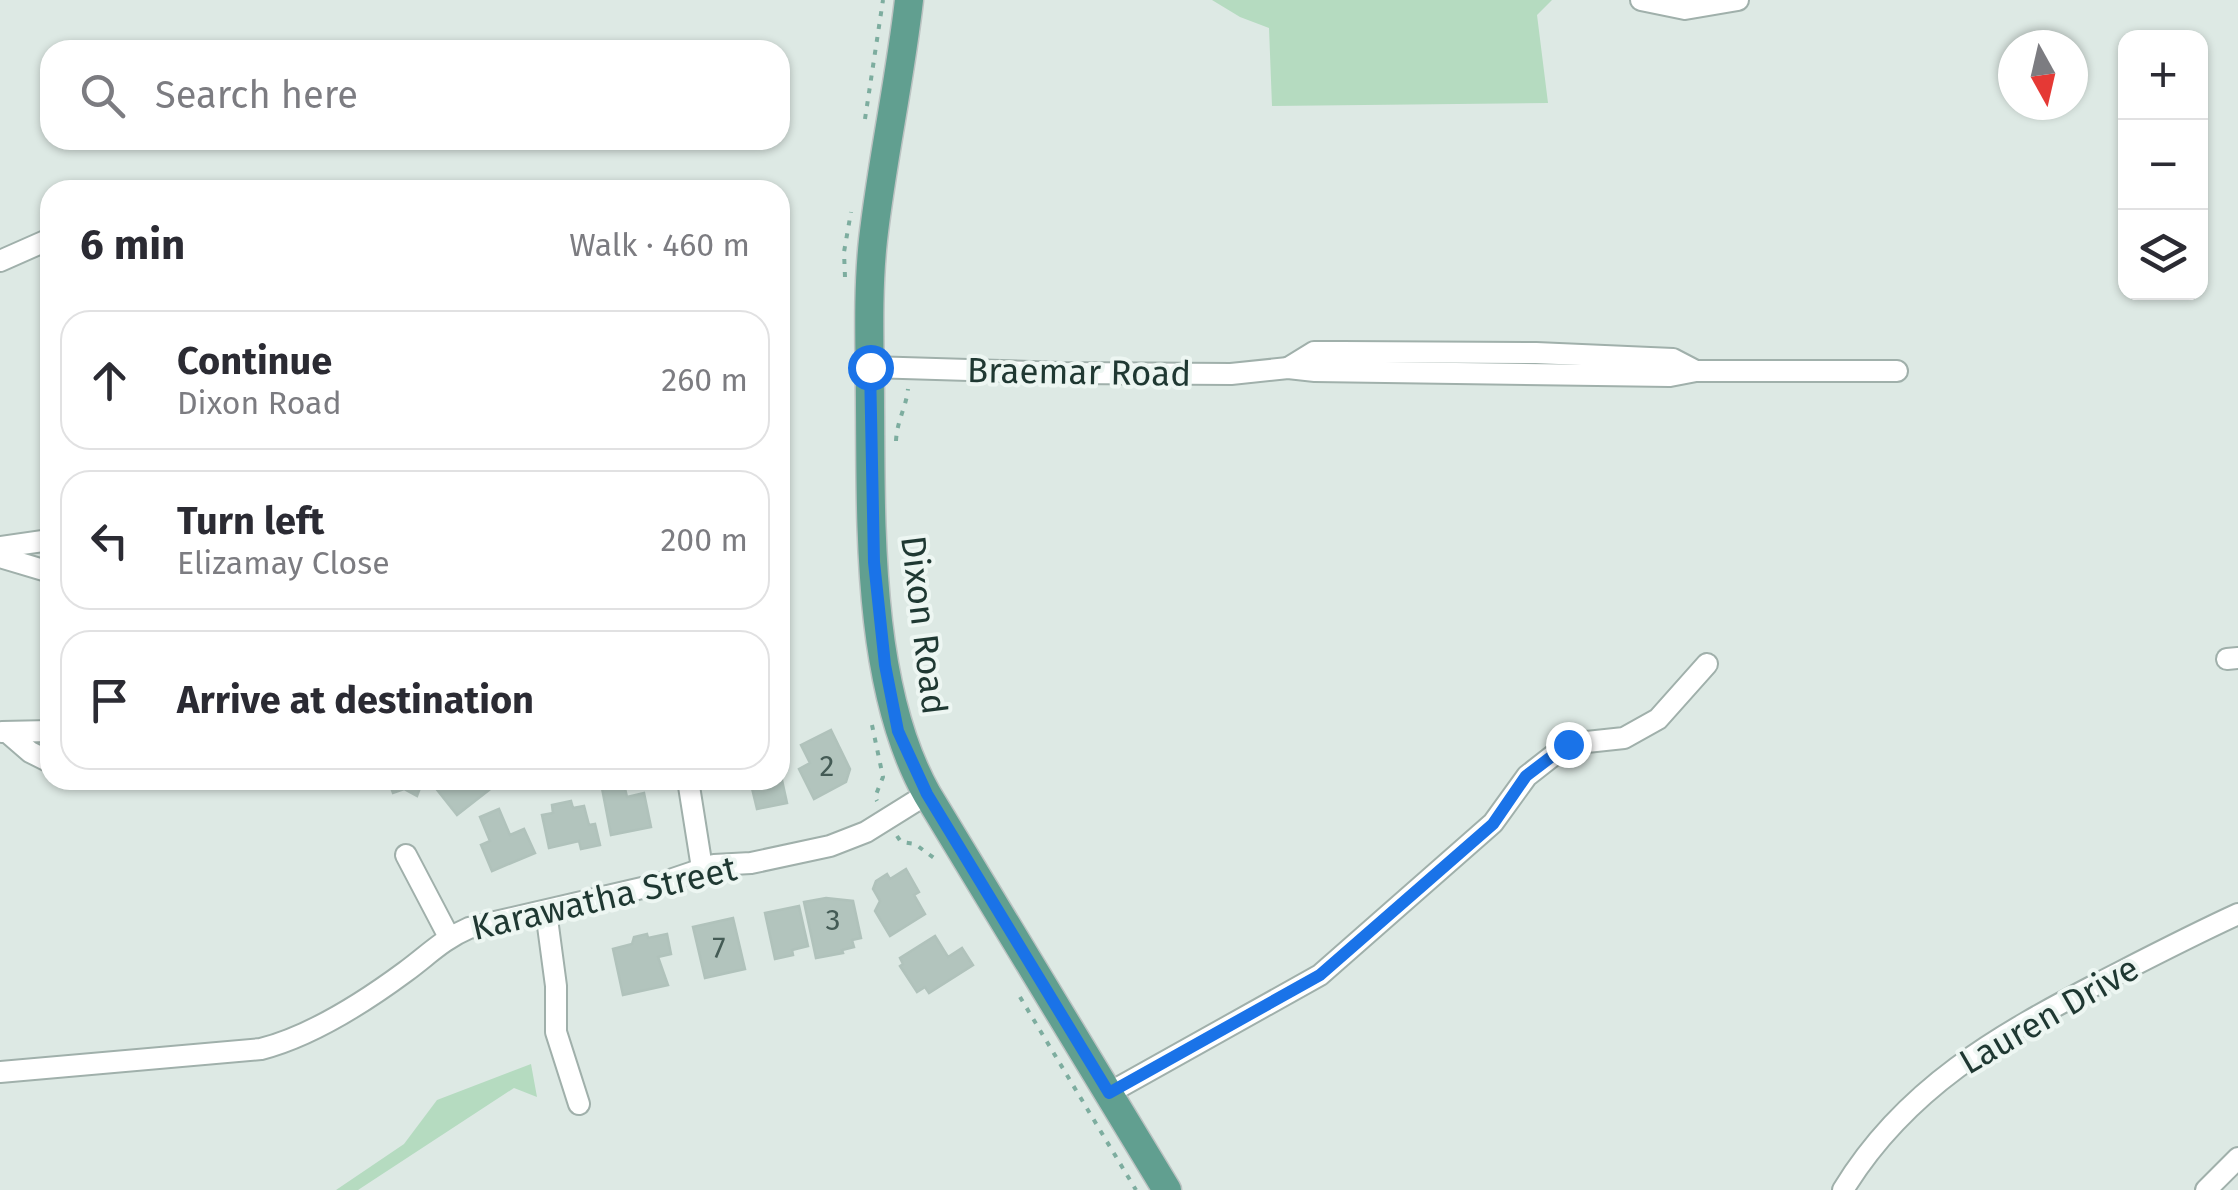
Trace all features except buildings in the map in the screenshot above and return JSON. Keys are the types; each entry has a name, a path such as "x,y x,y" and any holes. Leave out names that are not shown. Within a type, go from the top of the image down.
{"main road":[{"name":"Dixon Road","path":"909,0 873,242 870,367 873,542 885,665 898,731 927,794 1167,1190"}],"street":[{"path":"1641,0 1684,9 1738,0"},
{"path":"0,260 40,243"},
{"name":"Braemar Road","path":"870,367 1062,374 1231,374 1288,368 1314,372 1670,376 1696,371 1897,371"},
{"path":"0,547 40,541"},
{"path":"0,558 40,569"},
{"path":"1109,1093 1320,975 1493,824 1526,776 1568,744 1624,738 1658,719 1707,664"},
{"path":"4,732 40,731"},
{"path":"4,732 40,757"},
{"path":"690,790 702,868"},
{"name":"Karawatha Street","path":"0,1072 261,1049 289,1042 403,974 449,937 483,924 655,886 702,868 751,863 830,846 866,832 927,794"},
{"path":"406,855 449,937"},
{"path":"546,911 556,986 556,1032 579,1104"},
{"name":"Lauren Drive","path":"1844,1190 1896,1120 1952,1069 2014,1027 2238,914"},
{"path":"2206,1190 2238,1158"}],"path":[{"path":"896,447 896,424 908,388"},
{"path":"896,835 901,842 915,844 938,861"},
{"path":"1017,992 1136,1190"}],"green space":[{"path":"1212,0 1552,0 1537,15 1548,103 1272,106 1269,28"},
{"path":"531,1064 537,1097 514,1088 358,1190 336,1190 404,1144 437,1100"}],"route":[{"path":"870,367 874,562 885,665 898,731 927,794 1109,1093 1320,975 1493,824 1526,776 1568,744"}]}
